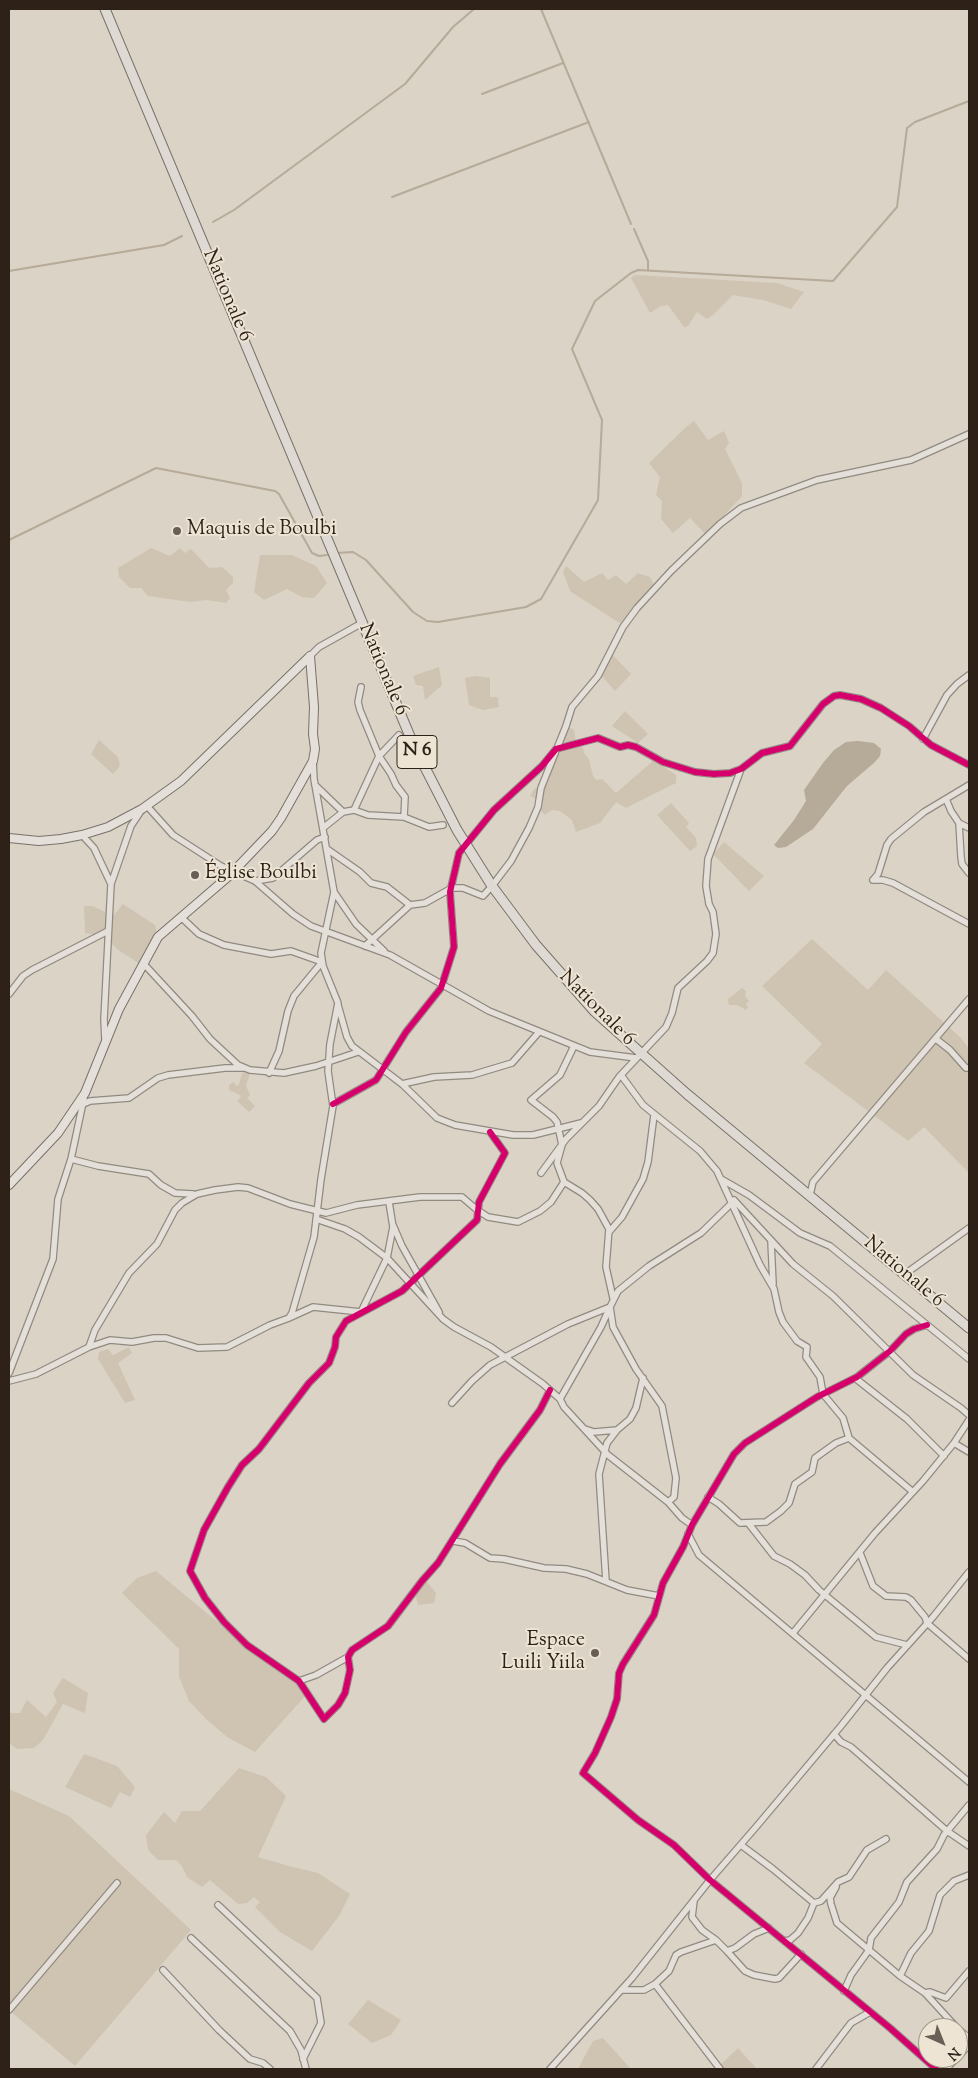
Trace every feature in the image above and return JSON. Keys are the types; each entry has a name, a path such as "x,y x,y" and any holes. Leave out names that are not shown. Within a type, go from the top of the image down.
{"main road":[{"name":"Nationale 6","path":"106,9 362,624 421,760 466,845 492,886 562,977 639,1056 810,1195 969,1328"}],"street":[{"path":"365,946 410,905 425,903 452,888 463,888 483,896 492,886 511,861 529,828 538,807 541,788 572,707 598,676 627,621 671,571 730,515 741,508 817,480 911,460 969,434"},
{"path":"9,838 39,841 61,840 108,827 145,807 181,781 318,647 362,624"},
{"path":"310,656 314,707 313,734 315,749 313,761 315,784 334,892 321,953 322,962 338,1003 347,1037 358,1052 383,1068 437,1118 455,1125 506,1135 533,1135 583,1122"},
{"path":"923,739 947,695 969,675"},
{"path":"361,687 358,702 360,710 379,756 405,797 404,817"},
{"path":"333,1104 376,1080 406,1032 443,985 454,947 450,902 459,853 494,810 542,766 556,749 598,738 620,747 628,745 636,747 663,762 695,772 722,774 741,769 762,754 790,746 823,704 834,696 840,695 861,698 881,708 909,726 923,739 969,765"},
{"path":"354,810 379,756 399,735"},
{"path":"9,1373 54,1259 58,1199 71,1158 85,1093 118,1009 158,937 210,894 272,830 313,761"},
{"path":"541,1173 562,1146 599,1106 621,1075 670,1022 678,988 713,953 716,934 713,912 709,904 706,886 708,859 741,769"},
{"path":"315,784 343,812"},
{"path":"969,785 910,821 891,839 887,845 878,874 873,880 883,880 893,884 969,924"},
{"path":"946,799 951,811 960,823 969,828"},
{"path":"145,807 173,835 220,866 256,881 299,919 311,926 387,954 489,1011 574,1046 601,1055 639,1056"},
{"path":"105,1040 104,1019 111,884 131,826 145,807"},
{"path":"323,828 343,812 354,810 368,815 404,817 429,827 443,825"},
{"path":"960,823 962,864 969,873"},
{"path":"82,835 94,848 111,884"},
{"path":"256,881 273,878 317,840 324,837"},
{"path":"327,849 360,872 371,883 387,887 410,905"},
{"path":"334,892 356,924 387,954"},
{"path":"182,918 199,934 224,945 271,954 291,951 322,962"},
{"path":"9,994 23,976 32,970 108,931"},
{"path":"269,1073 279,1051 288,1011 294,996 322,962"},
{"path":"143,963 192,1016 210,1040 238,1064 246,1068"},
{"path":"810,1195 813,1182 969,999"},
{"path":"289,1318 312,1248 333,1104 328,1071 330,1044 338,1003"},
{"path":"402,1084 434,1077 472,1075 512,1063 539,1032"},
{"path":"936,1039 950,1050 966,1068 969,1068"},
{"path":"574,1046 560,1075 531,1100 553,1117 559,1128 562,1146 557,1163 564,1182 582,1193 594,1204 609,1232 606,1267 613,1298"},
{"path":"74,1110 83,1104 104,1099 129,1098 158,1078 168,1075 225,1068 246,1068 269,1073 284,1073 330,1062 358,1052"},
{"path":"621,1075 643,1105 700,1151 717,1171 732,1200 760,1265 774,1289"},
{"path":"9,1185 58,1133 85,1093"},
{"path":"609,1232 622,1217 643,1179 648,1162 654,1115"},
{"path":"348,1657 350,1670 345,1693 338,1705 324,1719 299,1681 247,1645 205,1598 190,1571 204,1530 232,1480 247,1459 259,1449 309,1383 329,1363 336,1337 340,1330 350,1318 393,1298 419,1276 477,1220 478,1202 506,1153 490,1132"},
{"path":"71,1158 98,1166 149,1174 161,1185 175,1193 197,1194 238,1187 248,1188 262,1195 326,1213 357,1205 420,1197 462,1197 488,1216 518,1222 529,1218 546,1206 554,1198 564,1182"},
{"path":"721,1179 749,1195 800,1233 830,1246 969,1359"},
{"path":"89,1346 95,1330 129,1273 156,1244 175,1210 182,1203 197,1194"},
{"path":"732,1200 792,1264 834,1296 913,1375 961,1408 969,1416"},
{"path":"560,1399 601,1327 613,1298 618,1291 649,1266 702,1233 732,1200"},
{"path":"389,1202 393,1223 402,1246 443,1319"},
{"path":"316,1219 345,1229 359,1237 387,1258 443,1319 454,1328 506,1357 550,1390 605,1451 668,1502 682,1518 692,1525"},
{"path":"360,1312 387,1258 393,1223"},
{"path":"905,1274 969,1228"},
{"path":"771,1241 774,1289 779,1312 783,1322 797,1341 807,1347 806,1357 820,1377 823,1394 843,1418 849,1438 913,1492"},
{"path":"9,1381 36,1374 89,1346 110,1340 132,1342 166,1338 198,1348 227,1347 270,1325 313,1307 360,1312"},
{"path":"452,1403 484,1370 568,1324 610,1307"},
{"path":"610,1307 613,1327 662,1406 676,1478 674,1497 668,1502"},
{"path":"927,1325 906,1334 890,1351 855,1378 823,1394 745,1443 734,1454 692,1525 663,1583 654,1615 623,1664 617,1699 611,1717 595,1753 583,1773 638,1820 674,1845 710,1880 801,1954 936,2069"},
{"path":"606,1581 604,1527 599,1474 608,1443 617,1430 630,1418 636,1408 643,1378"},
{"path":"855,1378 907,1419 944,1456"},
{"path":"299,1681 316,1675 348,1657 356,1647 388,1626 453,1541 476,1501 540,1410 550,1390"},
{"path":"793,1633 860,1553 875,1532 944,1456 969,1420"},
{"path":"583,1428 594,1432 617,1430"},
{"path":"708,1497 720,1504 740,1523 766,1522 789,1503 796,1484 812,1472 815,1458 836,1443 849,1438"},
{"path":"954,1443 969,1452"},
{"path":"749,1524 774,1556 790,1564 805,1575 824,1594 876,1637 907,1645"},
{"path":"688,1534 699,1555 969,1782"},
{"path":"453,1541 471,1546 484,1556 490,1558 504,1559 544,1568 566,1569 606,1581 627,1590 659,1596"},
{"path":"860,1553 873,1586 886,1596 906,1597 911,1600 925,1617 927,1623 969,1659"},
{"path":"553,2068 661,1943 694,1899 969,1572"},
{"path":"834,1734 841,1742 852,1747 947,1830 969,1846"},
{"path":"844,1991 851,1975 869,1950 870,1938 899,1902 907,1882 937,1849 947,1830 969,1805"},
{"path":"785,1941 790,1940 798,1933 808,1918 814,1904 821,1901 837,1883 850,1877 867,1850 886,1839"},
{"path":"741,1845 773,1868 814,1904"},
{"path":"900,1976 911,1953 929,1931 940,1895 954,1880 969,1875"},
{"path":"9,2010 117,1883"},
{"path":"837,1883 830,1898 831,1910 837,1923 900,1976 925,1993 949,2018"},
{"path":"694,1899 692,1916 702,1930 716,1940 745,1971 754,1975 779,1978 801,1954"},
{"path":"218,1906 317,1998 321,2023 304,2059"},
{"path":"727,1951 735,1948 754,1934 769,1928"},
{"path":"191,1938 290,2031 301,2050 306,2069"},
{"path":"621,1990 644,1990 655,1984 668,1971 676,1955 695,1946 716,1940"},
{"path":"163,1970 219,2030 250,2059 270,2069"},
{"path":"925,1993 930,1992 946,1998 969,1971"},
{"path":"655,1984 720,2069"},
{"path":"816,2069 851,2023 870,2012"},
{"path":"946,2069 969,2045"}],"shaded area":[{"path":"635,275 777,283 804,292 791,309 763,300 733,295 707,319 697,312 688,326 684,327 668,305 661,306 650,313 631,278"},
{"path":"694,421 708,440 724,431 729,443 725,449 742,483 742,496 706,535 690,518 673,533 661,519 662,501 656,495 660,477 649,463"},
{"path":"151,548 170,556 180,548 185,553 191,549 209,568 222,567 233,577 233,583 226,590 230,598 226,603 207,600 190,602 148,596 141,588 130,588 119,577 118,568"},
{"path":"260,555 292,555 316,566 327,583 314,598 302,597 287,589 264,600 254,592"},
{"path":"566,566 584,582 602,573 608,580 616,575 626,584 638,573 650,577 655,586 637,604 624,626 570,591 563,572"},
{"path":"612,654 631,674 615,691 601,675"},
{"path":"439,667 442,685 425,700 423,686 416,685 413,676"},
{"path":"476,676 490,678 490,697 498,697 499,707 483,710 469,705 465,678"},
{"path":"625,711 648,734 638,743 612,726"},
{"path":"568,727 574,730 576,742 583,748 584,753 589,759 593,776 596,780 602,779 616,793 654,760 676,775 676,783 626,808 616,802 600,823 576,832 572,820 560,811 552,810 545,815 541,811 543,802 530,796 535,788 540,789"},
{"path":"99,740 118,757 120,766 113,774 91,754"},
{"path":"846,742 874,743 881,749 880,756 847,786 813,829 786,847 778,848 774,845 806,801 804,790 823,763 834,750"},
{"path":"671,803 689,823 686,827 696,838 697,846 690,851 657,815"},
{"path":"724,842 764,876 749,891 713,854"},
{"path":"123,904 155,925 158,937 141,965 117,949 104,936 85,933 84,906 93,906 113,916"},
{"path":"812,939 868,990 886,970 961,1038 969,1049 969,1173 924,1127 908,1141 804,1063 822,1044 762,986"},
{"path":"742,988 746,991 745,996 749,1001 746,1004 748,1007 746,1010 737,1005 729,1005 728,999"},
{"path":"243,1071 250,1073 246,1086 250,1095 247,1098 255,1106 249,1112 237,1101 241,1097 240,1095 229,1090 229,1085 233,1082 237,1086 239,1084"},
{"path":"129,1347 132,1353 118,1363 135,1400 125,1403 98,1359 99,1352 108,1349 113,1355"},
{"path":"156,1571 209,1615 298,1683 306,1695 255,1752 227,1737 189,1701 179,1677 179,1649 122,1593 137,1578"},
{"path":"421,1580 427,1582 436,1593 434,1603 418,1605 415,1593"},
{"path":"63,1678 88,1693 85,1713 63,1704 43,1740 34,1748 17,1749 9,1743 9,1713 20,1713 27,1700 46,1717 57,1702 53,1693"},
{"path":"84,1754 117,1766 135,1787 130,1797 120,1792 111,1808 65,1787"},
{"path":"239,1768 266,1777 286,1796 258,1857 318,1873 350,1894 339,1916 312,1951 280,1932 255,1907 260,1902 254,1897 247,1903 238,1904 210,1880 202,1887 187,1877 182,1866 176,1860 158,1860 148,1850 146,1835 164,1812 175,1823 182,1811 200,1811"},
{"path":"9,1789 69,1816 191,1930 75,2066 9,2010"},
{"path":"368,2000 401,2020 391,2035 372,2043 348,2024"},
{"path":"603,2038 631,2069 578,2069 593,2041"},
{"path":"738,2048 757,2069 721,2069 718,2067"}],"waterway":[{"path":"213,222 234,210 405,84 453,27 474,9"},
{"path":"541,9 631,224"},
{"path":"482,94 563,63"},
{"path":"337,553 353,552 366,560 413,612 427,621 438,622 526,607 541,599 598,500 602,420 572,349 595,301 631,273 638,270 833,281 897,207 907,128 915,122 969,101"},
{"path":"392,197 589,122"},
{"path":"634,229 648,261 648,270"},
{"path":"9,271 164,245 182,236"},
{"path":"9,540 156,468 275,491 279,494 312,553 319,556 327,555"}],"cycle path":[{"path":"333,1104 376,1080 406,1032 441,988 454,947 450,892 459,853 494,810 542,766 556,749 598,738 620,747 628,745 636,747 663,762 695,772 730,773 741,769 762,753 790,746 823,704 834,696 840,695 861,699 881,708 909,726 931,745 969,765"},
{"path":"490,1132 505,1153 479,1202 477,1220 402,1291 346,1321 336,1337 335,1347 329,1363 309,1383 259,1449 242,1465 228,1487 204,1530 190,1571 205,1598 224,1622 247,1645 299,1681 324,1719 338,1705 345,1693 350,1670 348,1657 352,1650 388,1626 438,1563 500,1464 540,1410 550,1390"},
{"path":"927,1325 906,1334 890,1351 857,1377 817,1397 745,1443 734,1454 692,1525 683,1547 663,1583 654,1615 623,1664 619,1673 617,1699 611,1717 595,1753 583,1773 638,1820 674,1845 710,1880 890,2028 936,2069"}],"place":[{"name":"Maquis de Boulbi","path":"177,531"},
{"name":"Église Boulbi","path":"195,875"},
{"name":"Espace Luili Yiila","path":"595,1653"}]}
